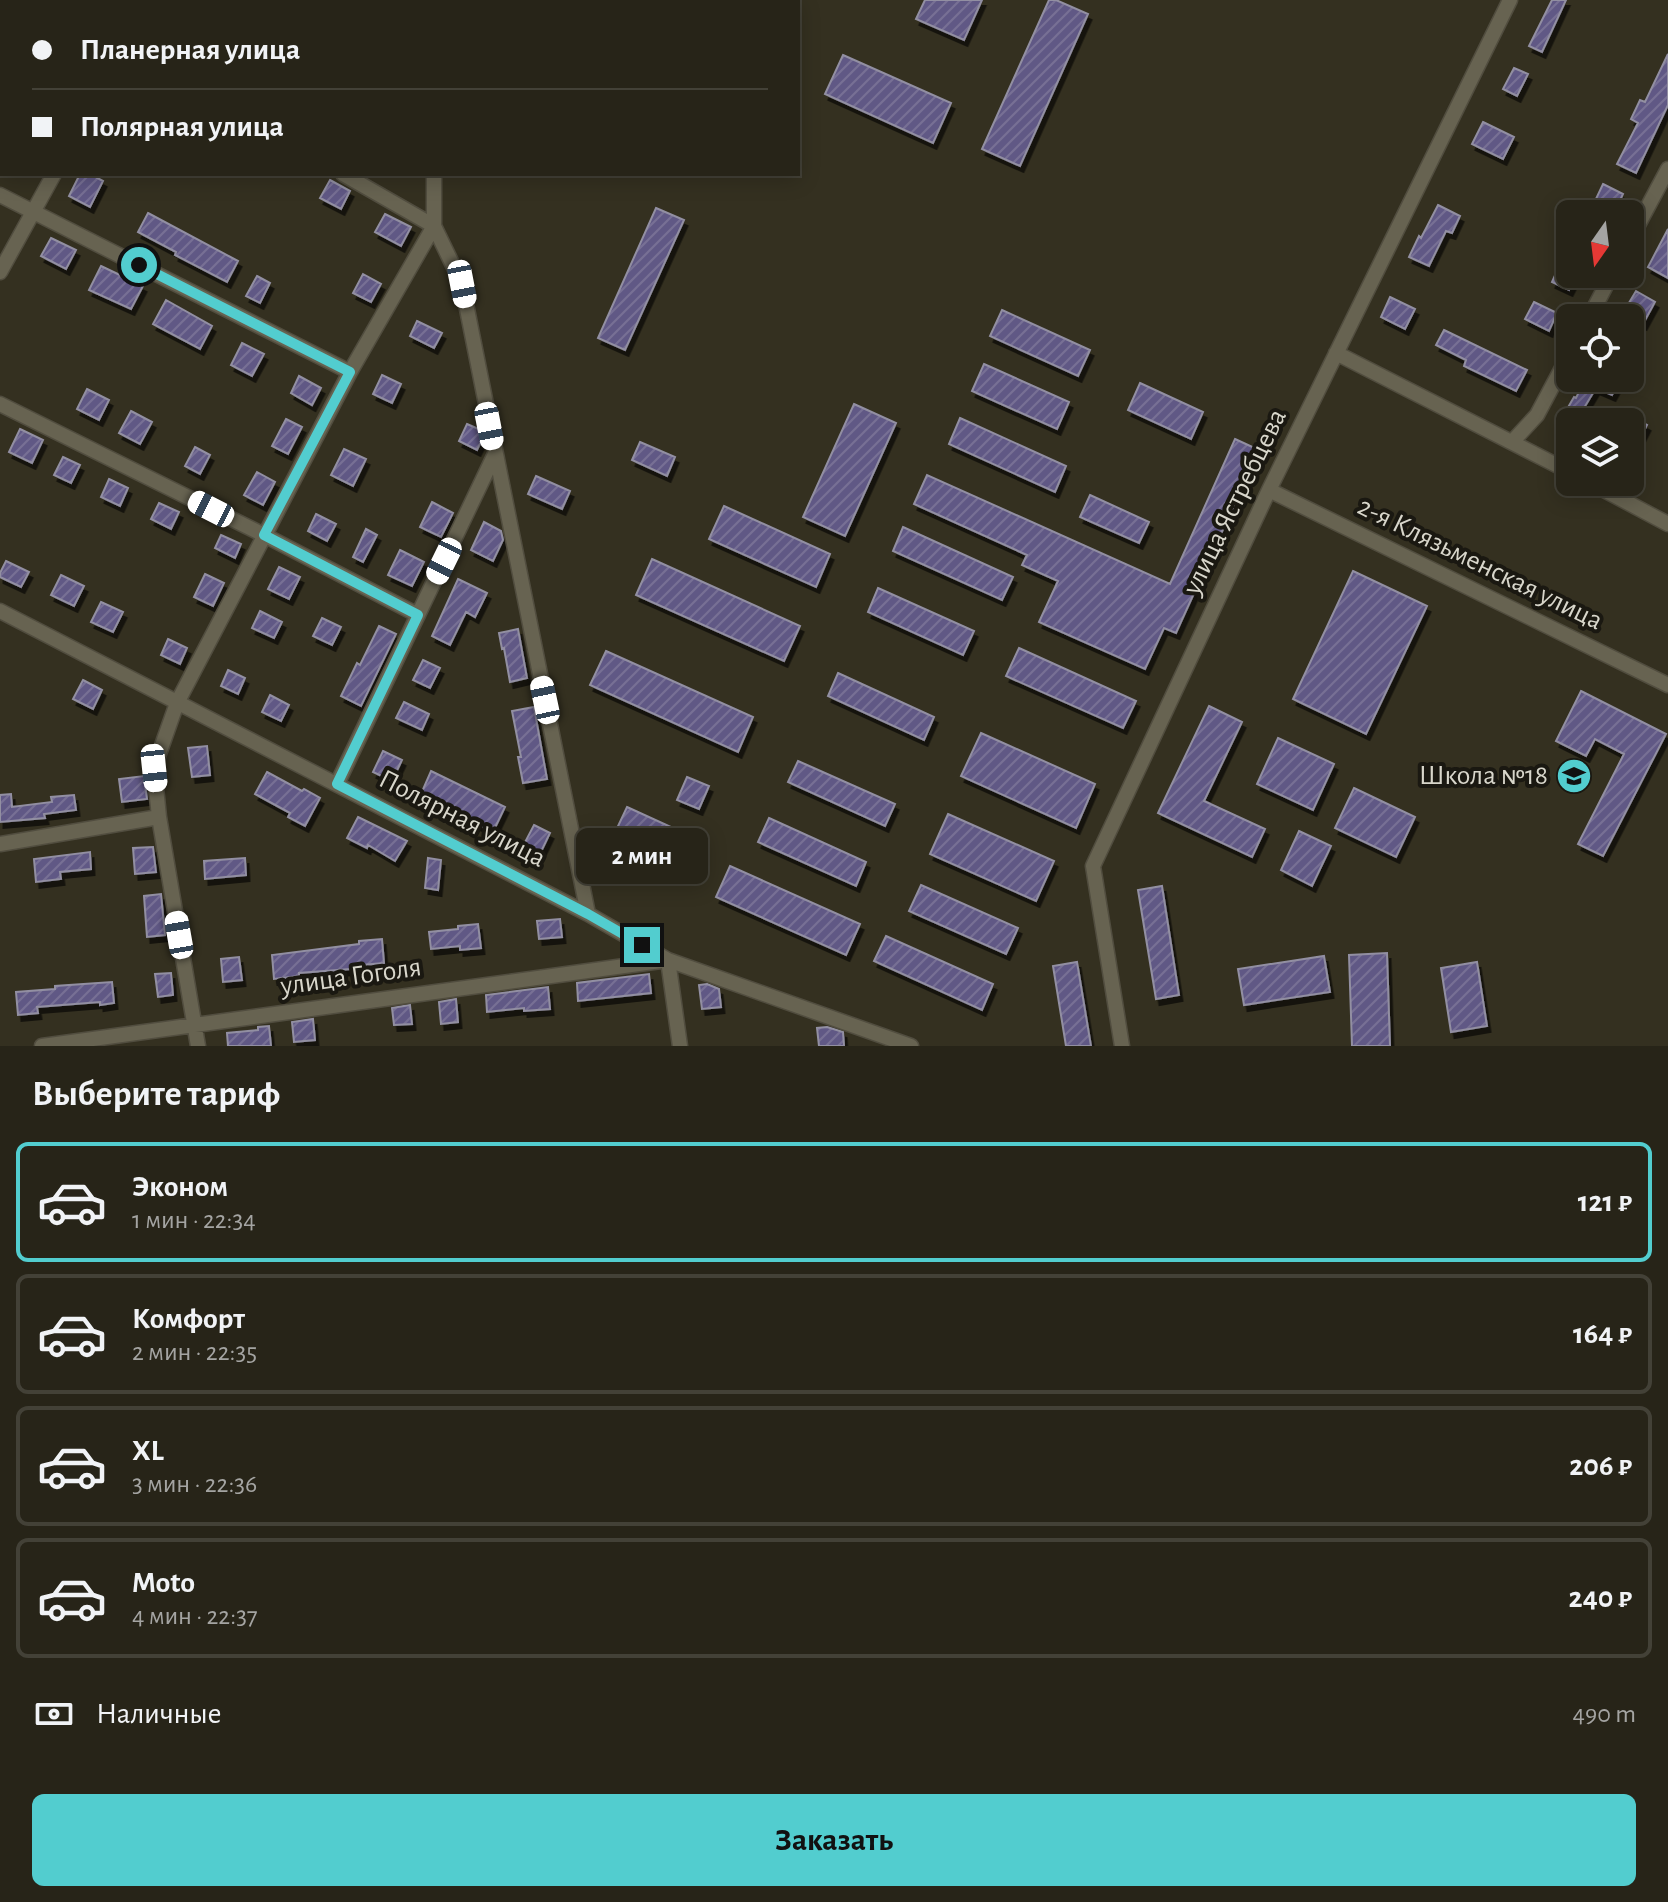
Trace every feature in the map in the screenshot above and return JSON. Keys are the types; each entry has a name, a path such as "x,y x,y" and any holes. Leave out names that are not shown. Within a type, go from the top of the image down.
{"street":[{"name":"улица Ястребцева","path":"1122,1046 1093,866 1269,490 1510,0"},
{"path":"1644,214 1668,169"},
{"path":"0,272 53,176"},
{"path":"346,176 434,226"},
{"path":"434,176 434,226 462,284 588,914"},
{"path":"0,195 350,372"},
{"path":"198,1046 159,817 154,768 177,703 350,372 434,226"},
{"path":"1336,353 1556,464"},
{"path":"1513,441 1537,415 1556,379"},
{"path":"0,404 418,615"},
{"path":"337,784 495,454"},
{"name":"2-я Клязьменская улица","path":"1269,490 1668,685"},
{"path":"1615,496 1668,524"},
{"name":"Полярная улица","path":"0,611 588,914 668,960 871,1039 911,1046"},
{"path":"0,844 159,817"},
{"path":"668,960 680,1046"},
{"name":"улица Гоголя","path":"42,1046 668,960"}],"building":[{"path":"925,0 982,0 964,40 916,19"},
{"path":"1049,0 1088,14 1020,166 982,149"},
{"path":"1552,0 1566,0 1542,52 1529,46"},
{"path":"1668,54 1668,105 1636,173 1617,164 1638,123 1631,119 1640,100 1645,102"},
{"path":"843,55 951,103 933,143 825,94"},
{"path":"1514,68 1528,74 1517,96 1503,89"},
{"path":"1483,122 1514,137 1503,159 1472,144"},
{"path":"79,176 94,176 103,181 90,207 69,196"},
{"path":"330,180 350,191 341,209 320,198"},
{"path":"1603,184 1623,194 1620,200 1595,200"},
{"path":"1438,205 1460,216 1452,233 1446,231 1429,266 1409,257"},
{"path":"656,208 684,220 625,350 598,338"},
{"path":"148,213 238,261 227,282 138,232"},
{"path":"385,214 411,227 401,246 375,232"},
{"path":"1668,229 1668,278 1648,267"},
{"path":"51,238 76,250 66,269 41,256"},
{"path":"101,266 143,286 131,309 89,290"},
{"path":"363,274 381,284 371,302 353,293"},
{"path":"257,276 270,283 260,303 246,296"},
{"path":"1636,291 1655,302 1644,322 1644,304 1628,304"},
{"path":"1390,297 1415,309 1405,329 1381,317"},
{"path":"166,300 212,326 200,349 153,324"},
{"path":"1534,302 1556,313 1549,331 1525,319"},
{"path":"1002,310 1090,350 1078,376 990,336"},
{"path":"417,321 442,333 434,348 410,336"},
{"path":"1444,330 1527,370 1516,391 1464,366 1466,360 1436,345"},
{"path":"242,343 264,354 252,376 231,365"},
{"path":"984,364 1069,402 1057,429 972,391"},
{"path":"382,375 401,384 392,403 373,394"},
{"path":"299,376 321,388 312,405 291,393"},
{"path":"1140,383 1203,412 1191,439 1128,410"},
{"path":"87,389 109,400 99,420 77,409"},
{"path":"1579,392 1594,392 1584,408 1568,408"},
{"path":"854,404 896,423 845,536 803,517"},
{"path":"131,411 152,422 140,444 119,433"},
{"path":"960,418 1066,466 1055,492 949,444"},
{"path":"286,419 302,427 288,454 272,446"},
{"path":"467,424 481,430 483,438 477,450 459,441"},
{"path":"20,429 43,440 32,463 9,452"},
{"path":"1235,439 1259,450 1176,633 1164,628 1145,669 1039,622 1058,581 1022,565 1027,555 914,504 927,475 1170,584"},
{"path":"640,442 675,457 667,476 632,460"},
{"path":"195,447 210,455 200,474 185,466"},
{"path":"344,449 366,459 353,486 331,475"},
{"path":"63,457 80,465 71,483 54,475"},
{"path":"257,472 275,482 263,505 244,495"},
{"path":"536,476 570,491 562,509 528,494"},
{"path":"109,479 128,488 120,506 101,497"},
{"path":"1090,495 1149,522 1139,543 1080,517"},
{"path":"432,502 453,513 441,537 420,527"},
{"path":"159,503 179,512 171,529 151,519"},
{"path":"724,506 830,554 816,587 709,539"},
{"path":"316,514 336,524 327,541 308,531"},
{"path":"484,522 501,531 503,540 493,561 471,550"},
{"path":"903,527 1013,577 1002,600 893,551"},
{"path":"366,529 377,535 363,562 353,557"},
{"path":"221,535 241,544 235,558 215,548"},
{"path":"400,550 424,562 412,586 388,575"},
{"path":"652,559 800,626 784,661 636,595"},
{"path":"6,561 29,572 21,587 0,577"},
{"path":"279,567 300,577 289,599 268,589"},
{"path":"1353,571 1427,606 1366,734 1293,699"},
{"path":"205,574 224,583 213,606 194,597"},
{"path":"61,575 84,586 74,606 51,595"},
{"path":"458,579 487,593 475,617 466,612 450,645 432,636"},
{"path":"878,588 974,631 963,655 868,612"},
{"path":"101,602 123,612 113,632 91,622"},
{"path":"260,611 282,622 274,638 252,628"},
{"path":"322,618 341,627 332,645 313,636"},
{"path":"379,626 396,634 361,706 341,696"},
{"path":"518,629 527,678 510,682 499,633"},
{"path":"168,639 187,648 180,664 161,655"},
{"path":"1019,648 1136,701 1123,728 1006,676"},
{"path":"606,651 753,717 738,752 590,685"},
{"path":"423,660 440,668 430,688 413,680"},
{"path":"228,670 245,678 238,694 221,686"},
{"path":"838,673 934,717 924,740 828,696"},
{"path":"83,680 102,690 93,709 73,699"},
{"path":"1581,691 1666,734 1603,856 1578,844 1624,754 1595,739 1586,756 1556,741"},
{"path":"270,695 289,705 281,721 262,712"},
{"path":"404,702 429,714 422,730 396,718"},
{"path":"1209,706 1242,722 1204,801 1265,829 1252,857 1158,813"},
{"path":"534,707 547,779 523,783 512,711"},
{"path":"981,733 1095,784 1076,828 961,776"},
{"path":"1278,738 1334,764 1313,810 1257,784"},
{"path":"207,746 210,775 192,777 188,748"},
{"path":"383,751 402,760 392,781 373,772"},
{"path":"798,761 895,804 885,826 788,782"},
{"path":"431,771 505,807 493,832 421,794"},
{"path":"267,772 320,798 305,826 288,817 290,813 255,794"},
{"path":"144,776 147,799 122,802 119,779"},
{"path":"687,777 709,786 699,809 677,800"},
{"path":"1354,788 1415,817 1396,857 1335,828"},
{"path":"11,794 12,807 52,802 51,797 74,795 76,810 44,814 45,818 0,822 0,795"},
{"path":"627,807 695,838 680,871 611,841"},
{"path":"948,814 1054,861 1036,901 930,854"},
{"path":"358,817 407,841 395,861 368,845 367,848 347,838"},
{"path":"769,818 866,862 856,886 758,842"},
{"path":"534,825 550,833 539,856 522,848"},
{"path":"1299,831 1331,846 1312,886 1281,870"},
{"path":"153,847 156,872 135,874 133,848"},
{"path":"90,852 91,869 60,872 61,879 36,882 34,859"},
{"path":"245,858 246,875 205,879 204,861"},
{"path":"428,858 441,860 438,890 425,888"},
{"path":"730,866 860,924 846,955 716,897"},
{"path":"921,885 1018,928 1006,954 909,911"},
{"path":"1162,886 1179,995 1156,999 1138,890"},
{"path":"161,894 165,935 147,937 144,896"},
{"path":"560,919 562,937 539,939 537,921"},
{"path":"478,924 481,948 460,950 460,946 431,949 429,932"},
{"path":"886,936 993,984 982,1010 874,961"},
{"path":"382,939 384,963 274,979 272,955"},
{"path":"1387,953 1390,1046 1352,1046 1349,955"},
{"path":"1324,956 1330,992 1244,1005 1238,969"},
{"path":"239,957 242,980 223,982 221,959"},
{"path":"1077,962 1091,1046 1066,1046 1053,966"},
{"path":"1477,962 1487,1026 1451,1032 1441,968"},
{"path":"171,973 173,995 158,997 155,974"},
{"path":"649,974 651,993 578,1001 577,983"},
{"path":"112,982 114,1003 37,1007 38,1013 18,1015 16,992"},
{"path":"707,984 719,989 721,1007 702,1009 699,985"},
{"path":"548,987 550,1009 487,1012 486,995"},
{"path":"456,999 458,1022 441,1024 439,1002"},
{"path":"410,1005 412,1024 394,1025 392,1008"},
{"path":"313,1019 315,1040 294,1042 292,1022"},
{"path":"269,1026 271,1046 228,1046 227,1033"},
{"path":"827,1027 843,1032 844,1046 819,1046 817,1028"}],"place":[{"name":"Школа №18","path":"1574,776"}],"route":[{"path":"139,265 350,372 264,535 418,615 337,784 642,945"}]}
